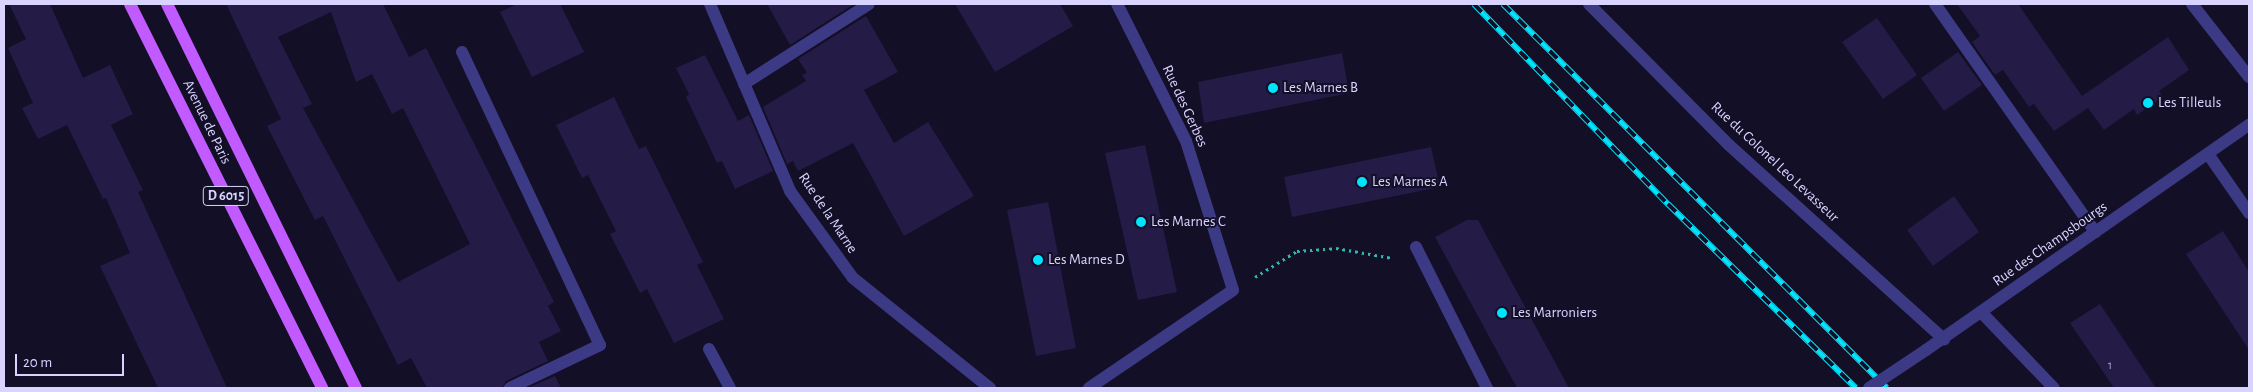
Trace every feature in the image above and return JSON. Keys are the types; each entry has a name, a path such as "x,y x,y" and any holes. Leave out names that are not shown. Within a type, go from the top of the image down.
{"main road":[{"name":"Avenue de Paris","path":"130,4 322,388"},
{"name":"Avenue de Paris","path":"167,4 356,388"}],"street":[{"name":"Rue de la Marne","path":"710,4 790,191 853,278 990,388"},
{"path":"744,84 869,4"},
{"name":"Rue des Gerbes","path":"1117,4 1186,141 1233,290"},
{"name":"Rue du Colonel Leo Levasseur","path":"1589,4 1729,145 1944,338"},
{"path":"1936,4 2095,232"},
{"path":"2192,4 2249,77"},
{"path":"462,52 600,345 510,388"},
{"name":"Rue des Champsbourgs","path":"1869,388 1944,338 2249,124"},
{"path":"2208,154 2249,213"},
{"path":"1416,247 1487,388"},
{"path":"1089,388 1233,290"},
{"path":"1981,312 2054,388"},
{"path":"709,349 730,388"}],"path":[{"path":"1233,290 1297,251 1336,248 1391,259 1416,247"}],"building":[{"path":"9,4 50,4 83,78 110,65 133,114 111,125 143,190 138,192 227,388 158,388 100,266 130,253 106,198 103,199 67,125 38,139 22,108 33,103 8,48 26,39"},
{"path":"226,4 383,4 409,57 426,48 554,302 548,306 561,331 539,342 548,361 506,381 502,388 427,388 411,358 398,365 323,216 315,220 267,126 281,119","holes":["331,12 356,82 372,74 392,114 403,108 470,244 398,282 303,108 312,104 278,37"]},
{"path":"517,4 560,4 584,52 532,77 500,12"},
{"path":"767,4 854,4 790,45"},
{"path":"955,4 1060,4 1073,26 995,72"},
{"path":"1957,4 2018,4 2082,96 2168,37 2189,70 2159,91 2163,97 2137,115 2134,109 2104,130 2088,108 2054,131 2034,104 2029,107 2003,70 1995,75 1972,42 1980,36"},
{"path":"866,16 898,72 864,90 894,143 928,122 974,196 904,236 853,143 798,171 793,161 787,164 763,107 806,81 802,75 807,73 798,59"},
{"path":"1877,18 1917,75 1883,99 1842,42"},
{"path":"1958,52 1982,85 1944,111 1921,78"},
{"name":"Les Marnes B","path":"1342,53 1349,93 1204,123 1198,82"},
{"path":"705,55 738,121 749,115 773,171 735,189 722,161 717,163 686,97 689,94 676,68"},
{"path":"614,97 639,149 646,146 703,262 697,265 724,319 674,343 647,289 640,293 610,234 616,231 588,175 582,178 556,125"},
{"name":"Les Marnes C","path":"1145,145 1177,292 1138,300 1105,153"},
{"name":"Les Marnes A","path":"1431,147 1440,187 1292,217 1284,177"},
{"path":"1954,196 1979,232 1933,266 1907,230"},
{"name":"Les Marnes D","path":"1048,202 1076,348 1036,356 1007,210"},
{"name":"Les Marroniers","path":"1467,220 1478,220 1569,388 1517,388 1435,237"},
{"path":"2223,231 2249,272 2249,350 2186,254"},
{"path":"2100,304 2156,388 2114,388 2070,323"},
{"path":"555,376 561,388 528,388"}],"railway":[{"path":"1474,4 1668,204 1856,388"},
{"path":"1503,4 1887,388"}],"place":[{"name":"Les Marnes B","path":"1273,88"},
{"name":"Les Tilleuls","path":"2148,103"},
{"name":"Les Marnes A","path":"1362,182"},
{"name":"Les Marnes C","path":"1141,222"},
{"name":"Les Marnes D","path":"1038,260"},
{"name":"Les Marroniers","path":"1502,313"}]}
